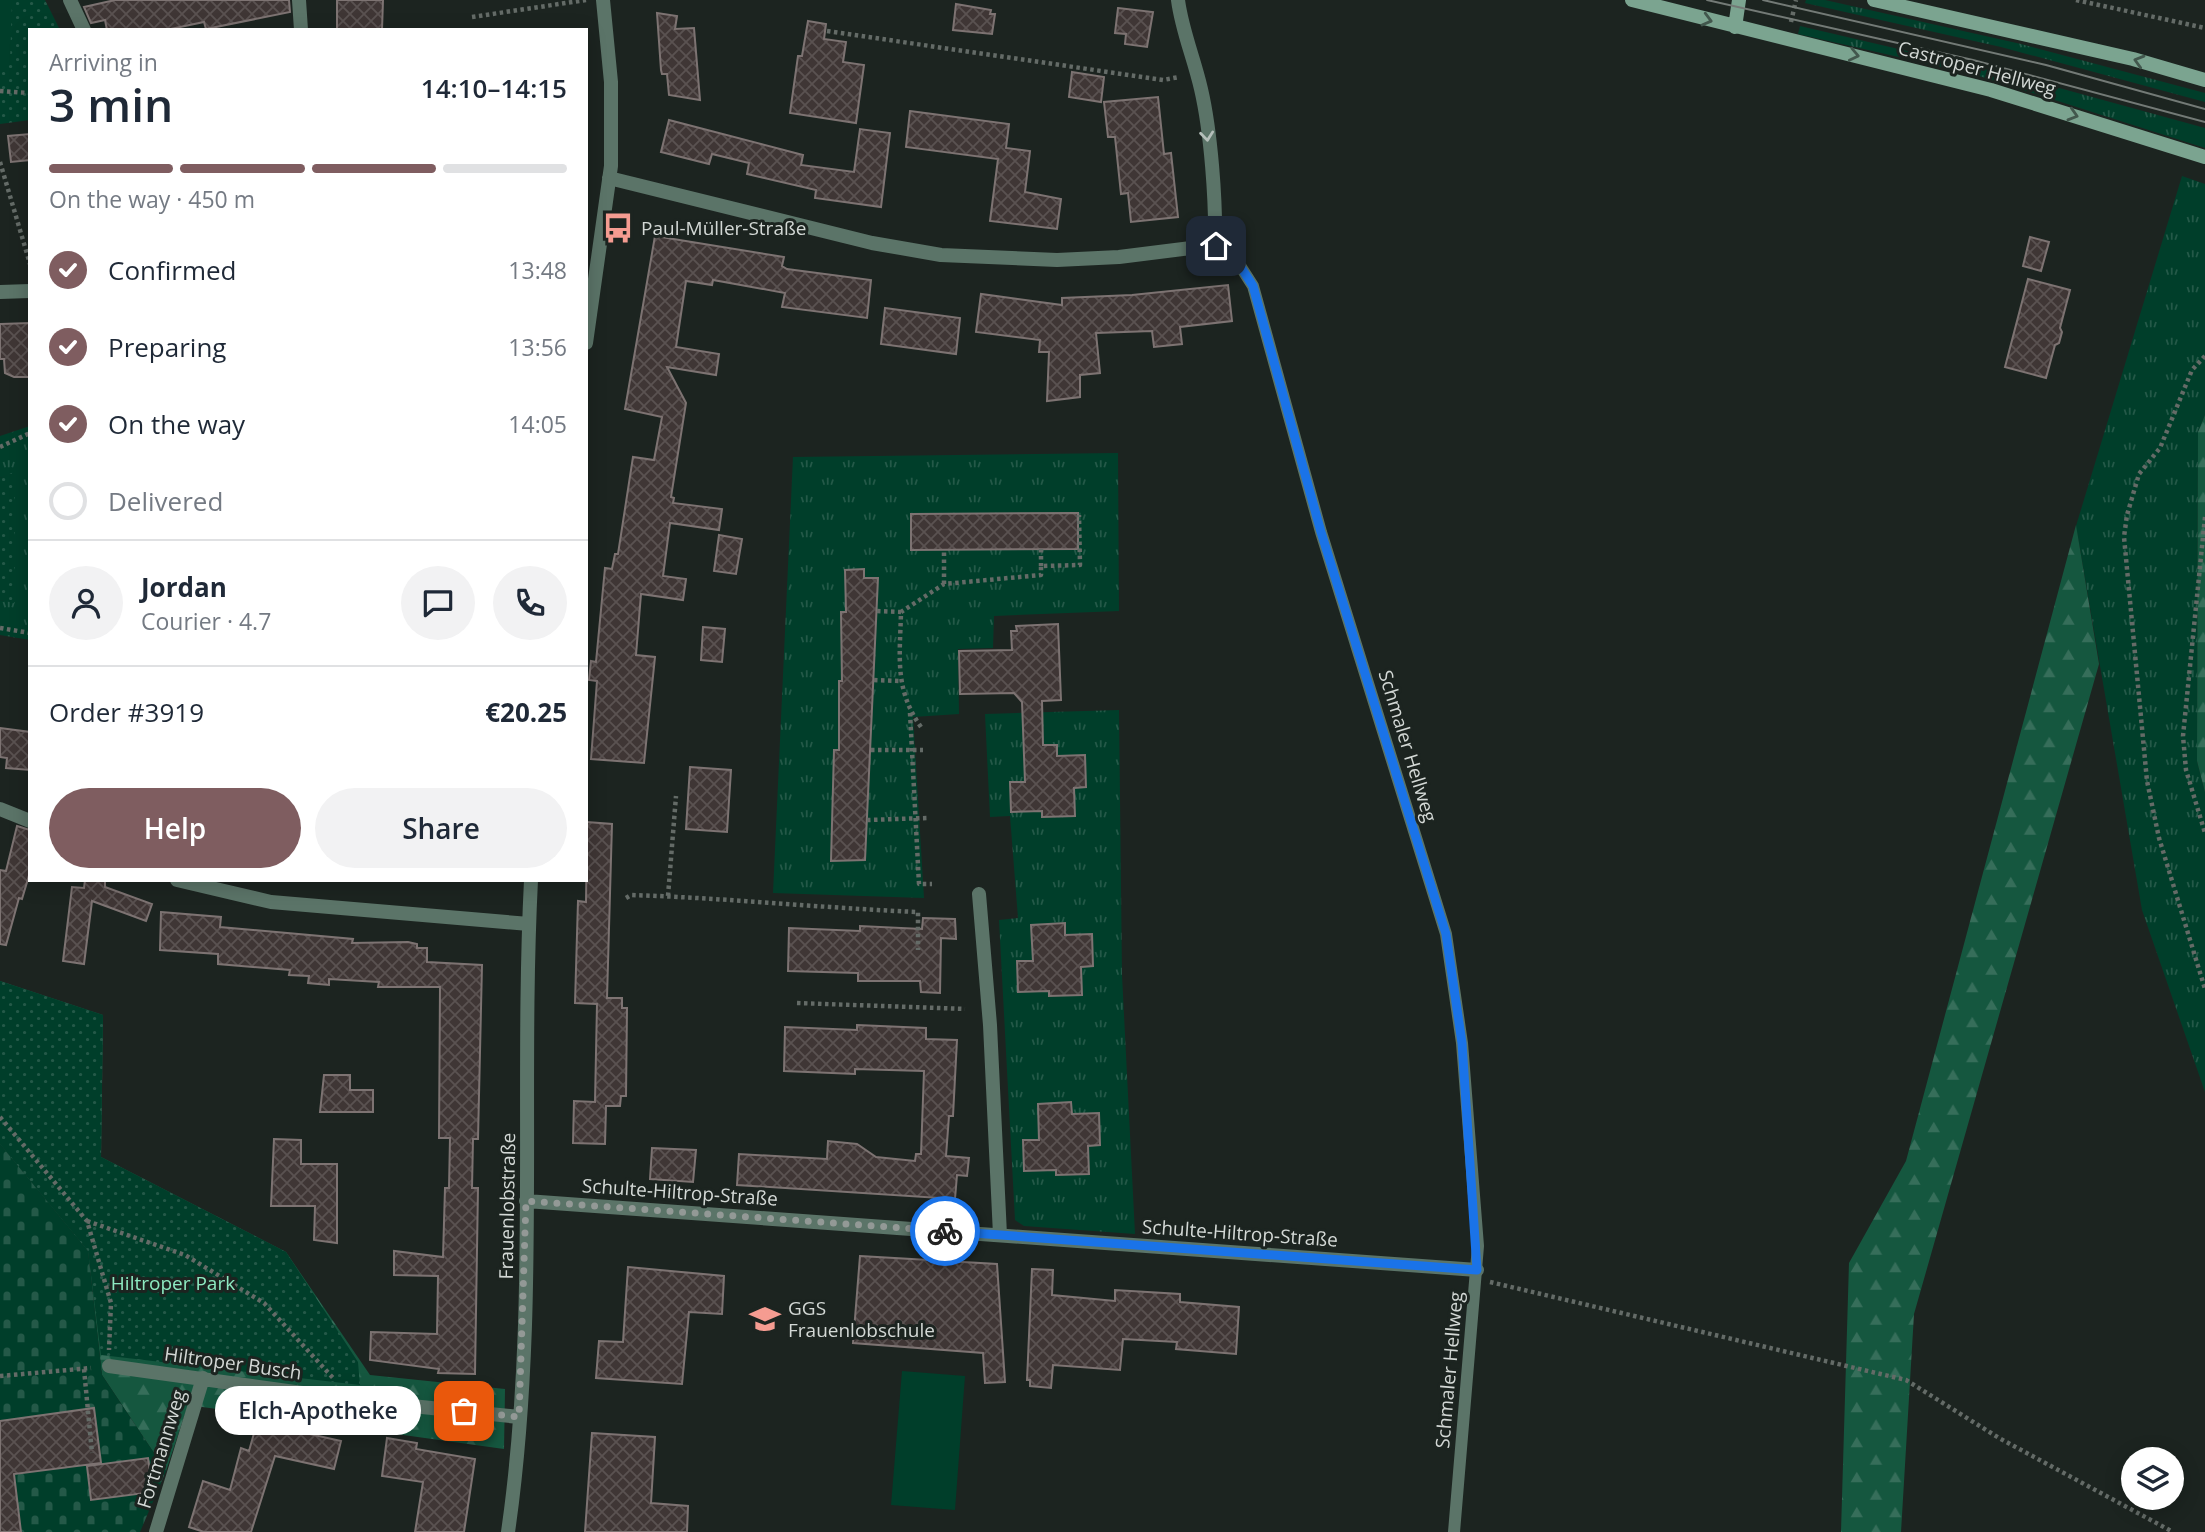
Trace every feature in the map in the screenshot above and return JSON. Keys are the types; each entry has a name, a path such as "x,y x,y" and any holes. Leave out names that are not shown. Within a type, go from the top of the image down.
{"main road":[{"name":"Castroper Hellweg","path":"1632,0 1991,90 2205,157"},
{"path":"1735,27 1739,0"},
{"path":"1874,0 2133,59 2205,80"}],"street":[{"path":"70,0 83,28"},
{"path":"299,0 301,28"},
{"path":"588,318 593,256 610,178 612,105 603,0"},
{"path":"610,178 872,243 941,255 1057,260 1216,246 1216,218 1203,104 1196,69 1186,45 1178,0"},
{"path":"0,292 28,291"},
{"path":"0,809 28,820"},
{"path":"186,882 271,902 530,924"},
{"name":"Frauenlobstraße","path":"508,1532 519,1417 526,1201 531,882"},
{"path":"979,894 990,1025 1000,1235"},
{"name":"Schulte-Hiltrop-Straße","path":"526,1201 1477,1270"},
{"name":"Hiltroper Busch","path":"109,1366 353,1399 519,1417"},
{"name":"Fortmannweg","path":"156,1532 203,1378"}],"lane":[{"name":"Schmaler Hellweg","path":"1216,246 1237,261 1253,286 1321,532 1446,934 1462,1043 1477,1270 1454,1532"}],"path":[{"path":"472,18 587,0"},
{"path":"2076,0 2205,29"},
{"path":"827,31 1163,80 1177,78 1196,69"},
{"path":"0,91 28,93"},
{"path":"0,162 28,257"},
{"path":"2205,356 2192,370 2160,448 2139,474 2127,515 2124,537 2147,781 2163,852 2205,989"},
{"path":"0,447 28,434"},
{"path":"1041,566 1080,565 1079,515"},
{"path":"2205,517 2183,736 2186,770 2205,833"},
{"path":"877,611 901,612 944,584 1041,575 1041,549"},
{"path":"944,550 944,584"},
{"path":"901,612 899,681 910,711 921,727"},
{"path":"0,628 28,633"},
{"path":"874,680 899,681"},
{"path":"910,711 919,884 932,884"},
{"path":"871,750 923,750"},
{"path":"668,896 676,796"},
{"path":"867,820 927,818"},
{"path":"626,898 631,895 668,896 918,912 918,950"},
{"path":"797,1003 965,1009"},
{"path":"0,1117 87,1221 111,1303 109,1366 0,1376"},
{"path":"87,1221 185,1255 264,1303 353,1399"},
{"path":"1477,1270 1490,1282 1906,1380 1999,1438 2173,1532"},
{"path":"84,1369 92,1453"}],"green space":[{"path":"0,0 45,0 59,28 28,28 28,120 0,124"},
{"path":"0,0 12,0 10,62 0,62"},
{"path":"1806,0 1825,0 2021,44 2205,93 2205,102 2001,47 1805,3"},
{"path":"1800,26 2027,79 2205,128 2205,148 1973,74 1798,34"},
{"path":"2182,176 2205,184 2205,415 2198,432 2197,761 2205,792 2205,1092 2142,910 2076,526"},
{"path":"2205,415 2205,792 2197,761 2198,432"},
{"path":"28,427 28,640 0,635 0,600 14,602 14,473 0,478 0,436"},
{"path":"1118,453 1119,611 994,616 993,648 958,649 959,714 913,717 924,898 773,893 793,457"},
{"path":"14,472 14,603 0,600 0,478"},
{"path":"2076,525 2099,664 1914,1314 1901,1532 1841,1532 1849,1263 1906,1161"},
{"path":"1119,710 1122,975 1135,1234 1024,1226 1015,1220 999,920 1018,918 1010,816 990,817 985,714"},
{"name":"Hiltroper Park","path":"0,981 103,1015 101,1157 286,1252 370,1375 505,1389 504,1449 188,1405 166,1471 102,1375 88,1251 0,1144"},
{"name":"Hiltroper Park","path":"0,981 103,1015 101,1157 286,1252 358,1362 360,1385 101,1355 88,1251 0,1144"},
{"path":"0,1144 88,1251 102,1375 166,1471 140,1532 0,1532"},
{"path":"902,1371 965,1376 955,1510 891,1505"}],"building":[{"path":"115,0 289,0 290,12 211,28 206,28 204,22 176,28 107,28 105,20 91,23 84,7"},
{"path":"337,0 383,0 382,28 337,28"},
{"path":"956,4 991,10 990,14 995,14 992,34 953,30"},
{"path":"1118,8 1153,12 1147,47 1125,44 1126,34 1115,33"},
{"path":"657,13 677,16 675,29 694,28 700,100 669,95 667,74 662,74 661,70"},
{"path":"808,21 826,24 824,39 846,42 843,62 864,65 856,123 790,113 798,56 802,56"},
{"path":"1072,72 1104,77 1101,102 1069,97"},
{"path":"1158,97 1164,154 1171,153 1178,217 1131,222 1128,193 1121,194 1115,137 1108,137 1104,102"},
{"path":"910,111 1009,124 1006,148 1030,151 1025,192 1061,199 1057,229 990,221 998,159 906,147"},
{"path":"669,120 803,155 801,165 854,172 860,129 890,133 881,207 815,198 816,190 747,174 749,163 712,154 709,164 661,152"},
{"path":"28,134 28,160 11,162 8,136"},
{"path":"655,236 784,257 782,266 787,269 871,280 867,318 782,307 785,293 713,280 712,285 686,281 676,347 719,354 716,375 667,367 686,403 671,497 674,498 673,503 722,509 719,530 670,523 663,576 686,579 683,600 641,594 636,655 655,657 644,763 591,759 597,681 589,680 591,661 596,662 605,568 612,569 615,554 618,554 633,457 654,460 662,417 625,409"},
{"path":"2030,237 2049,242 2041,271 2023,266"},
{"path":"2028,279 2070,290 2059,343 2055,345 2046,378 2005,367"},
{"path":"1228,285 1232,321 1180,327 1182,344 1154,347 1152,331 1096,333 1100,373 1080,375 1080,397 1047,401 1049,352 1039,352 1040,340 976,332 981,294 1062,305 1062,298 1132,295"},
{"path":"885,308 960,318 956,354 881,344"},
{"path":"28,323 28,377 14,377 5,373 4,359 0,359 0,324"},
{"path":"1078,513 1078,549 911,550 911,514"},
{"path":"719,535 742,539 736,574 714,571"},
{"path":"864,569 864,578 878,578 865,860 831,861 834,750 839,750 839,681 842,681 841,612 846,612 845,570"},
{"path":"1058,624 1061,700 1042,701 1043,745 1057,745 1057,756 1085,755 1086,787 1074,788 1075,816 1042,817 1042,811 1011,812 1010,782 1025,782 1022,702 1014,693 960,694 959,651 1012,650 1011,631 1017,631 1016,626"},
{"path":"703,627 725,629 722,662 701,660"},
{"path":"0,728 28,732 28,770 6,768 7,758 0,757"},
{"path":"690,767 731,770 727,832 686,829"},
{"path":"588,822 612,824 607,998 622,998 622,1008 627,1008 626,1096 621,1096 620,1106 606,1106 605,1144 573,1143 574,1101 595,1102 597,1004 575,1003 578,901 586,902"},
{"path":"17,826 28,829 28,879 22,899 19,898 6,945 0,944 0,870 6,871"},
{"path":"85,882 105,882 105,887 152,904 146,921 92,901 84,964 63,961 72,887 84,888"},
{"path":"161,912 221,917 220,927 353,939 352,943 408,942 417,944 417,948 427,948 427,962 482,965 478,1139 473,1139 472,1188 478,1188 475,1374 438,1373 439,1369 370,1360 371,1332 437,1334 438,1276 394,1275 394,1251 443,1257 450,1138 439,1138 440,987 378,987 379,982 329,979 329,985 308,983 309,976 289,975 290,970 218,964 218,954 160,950"},
{"path":"923,918 955,919 956,939 941,938 940,993 921,992 920,981 858,981 858,973 788,971 789,928 860,931 860,926 922,929"},
{"path":"1065,923 1065,935 1092,934 1093,966 1081,967 1082,995 1049,996 1049,991 1018,992 1017,961 1033,961 1031,925"},
{"path":"857,1025 926,1028 926,1039 957,1040 953,1116 949,1116 946,1156 969,1158 967,1176 957,1175 955,1199 737,1185 739,1154 827,1159 828,1141 857,1144 876,1157 915,1161 916,1154 921,1154 924,1071 855,1069 855,1074 784,1071 785,1027 857,1030"},
{"path":"324,1075 350,1075 350,1090 373,1090 373,1112 320,1112"},
{"path":"1071,1102 1072,1114 1099,1113 1100,1145 1088,1146 1089,1174 1056,1175 1056,1170 1024,1171 1023,1140 1039,1140 1038,1104"},
{"path":"274,1139 301,1140 301,1164 337,1164 337,1243 314,1240 315,1206 271,1206"},
{"path":"652,1148 696,1150 693,1182 650,1179"},
{"path":"860,1256 997,1264 1005,1382 985,1383 983,1353 853,1343"},
{"path":"628,1267 724,1276 722,1314 689,1312 682,1384 596,1378 599,1341 623,1342"},
{"path":"1032,1269 1053,1270 1052,1295 1115,1301 1115,1290 1180,1294 1180,1302 1239,1307 1236,1354 1176,1349 1177,1342 1123,1339 1120,1370 1053,1365 1051,1388 1030,1386 1030,1380 1027,1380"},
{"path":"94,1408 101,1463 14,1474 21,1532 0,1532 0,1421"},
{"path":"258,1419 283,1428 341,1441 334,1469 275,1456 251,1532 204,1532 189,1527 203,1481 230,1490 241,1448 249,1451"},
{"path":"592,1433 655,1437 651,1503 688,1506 687,1532 585,1532"},
{"path":"387,1438 417,1443 416,1449 475,1459 464,1532 415,1532 423,1482 382,1476"},
{"path":"148,1458 153,1492 91,1500 87,1466"}],"tram line":[{"path":"1707,0 1973,60 2205,122"},
{"path":"1763,0 2046,65 2205,109"}],"way so far":[{"path":"464,1411 519,1417 526,1201 945,1231"}],"place":[{"name":"Paul-Müller-Straße","path":"618,228"},
{"name":"GGS Frauenlobschule","path":"765,1319"},
{"name":"Elch-Apotheke","path":"464,1411"}],"route":[{"path":"945,1231 1477,1270 1478,1246 1462,1043 1446,934 1321,532 1253,286 1237,261 1216,246"}]}
